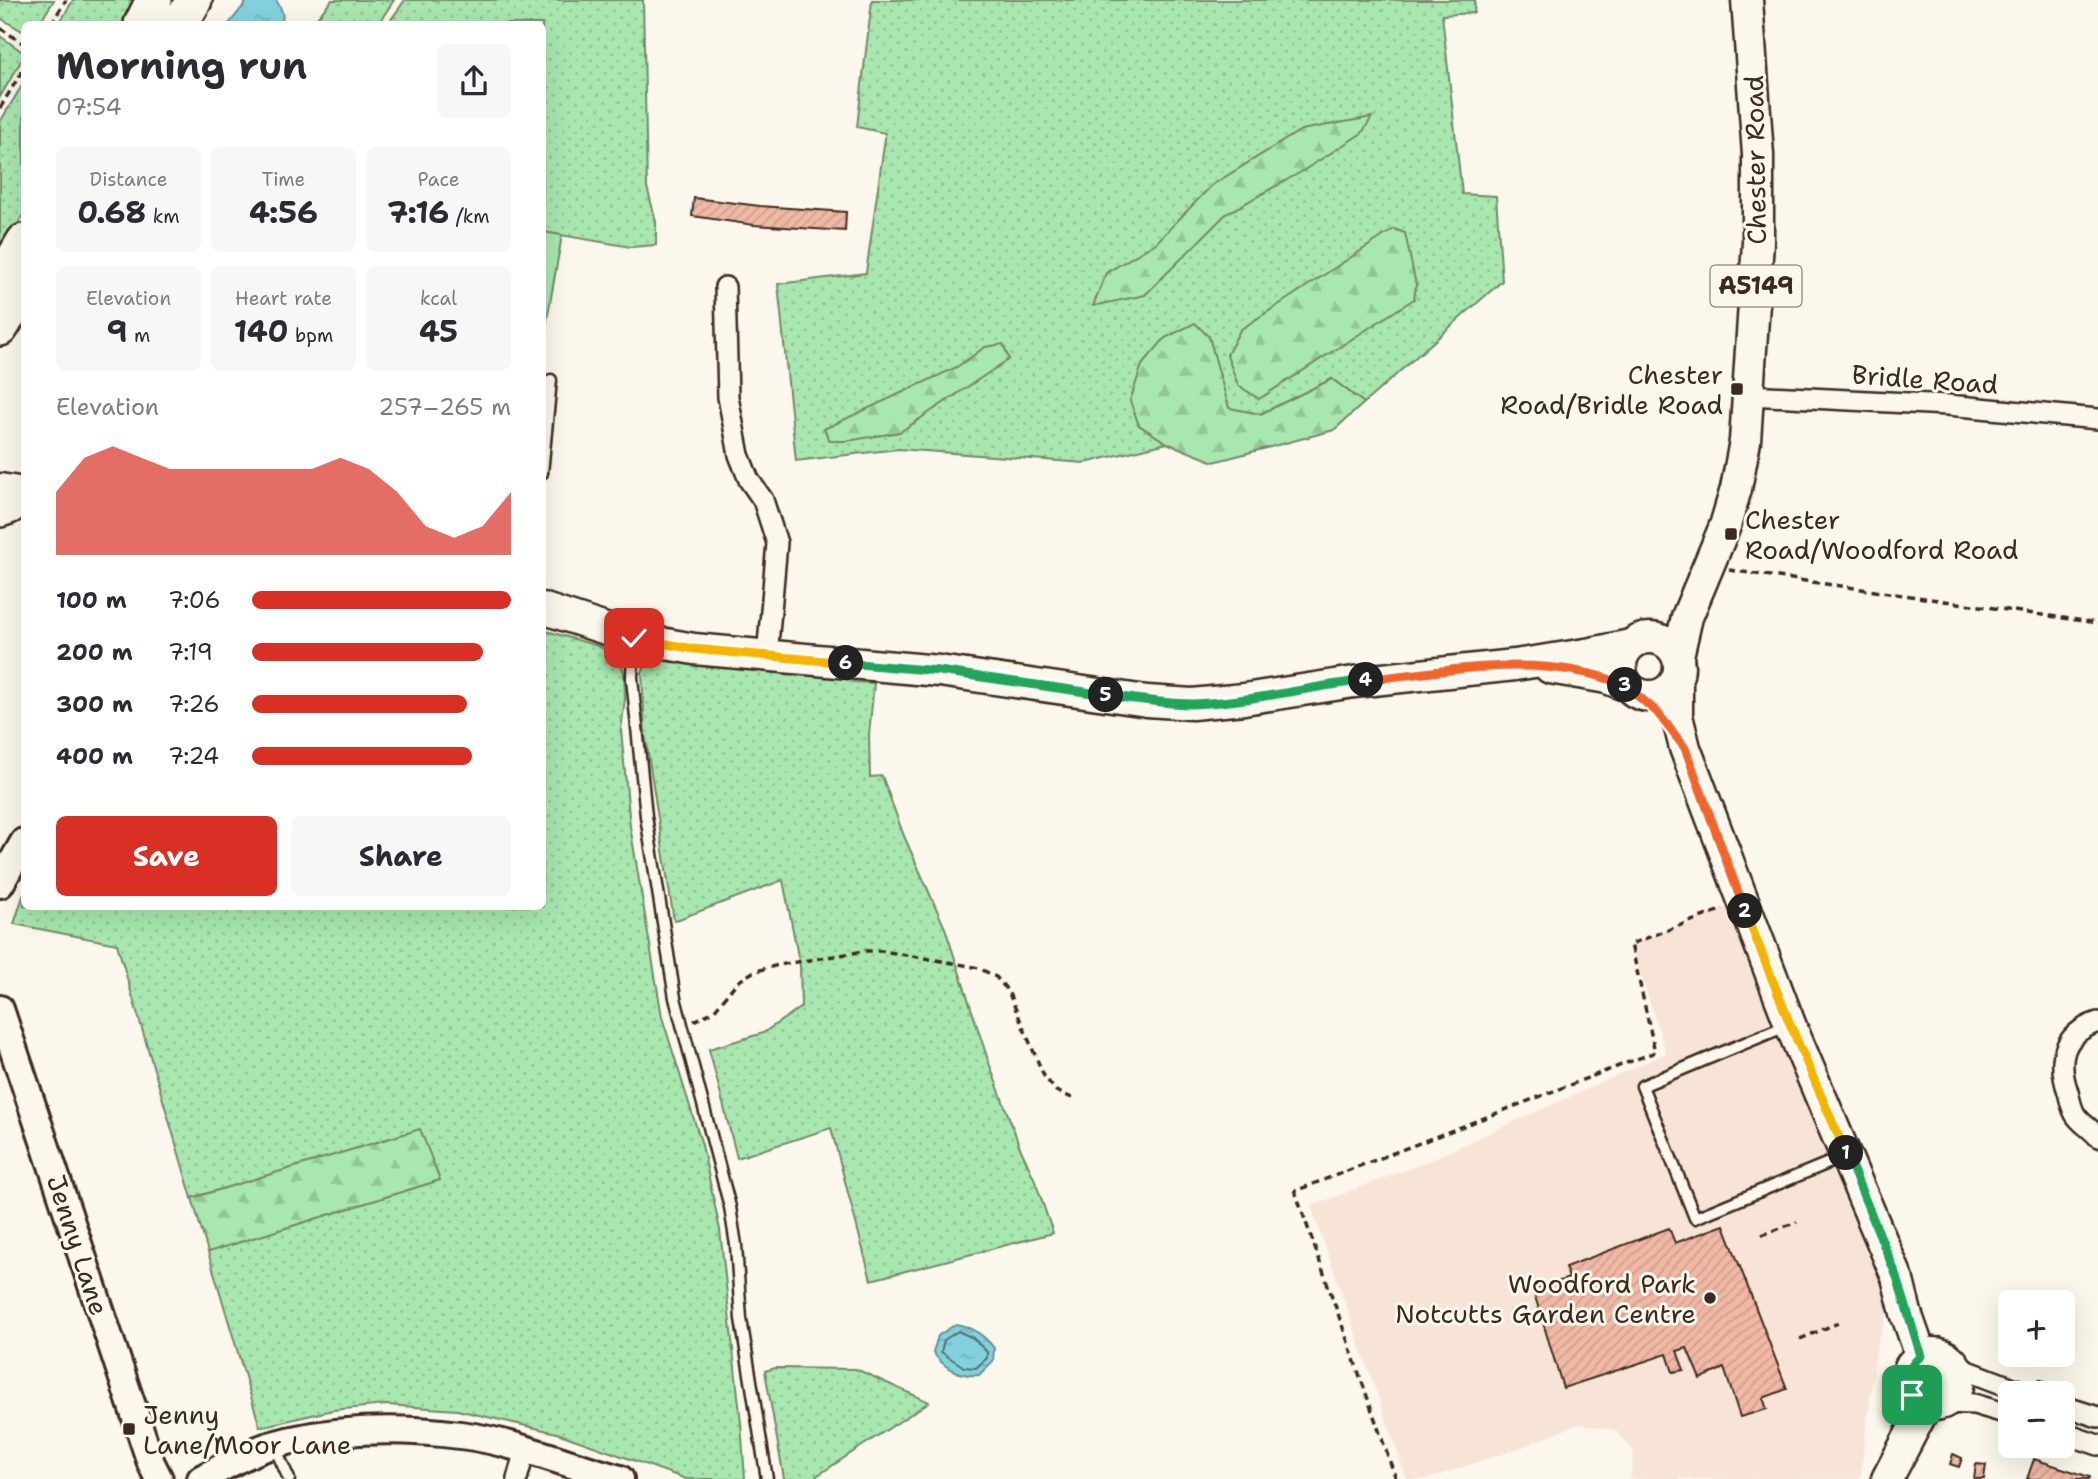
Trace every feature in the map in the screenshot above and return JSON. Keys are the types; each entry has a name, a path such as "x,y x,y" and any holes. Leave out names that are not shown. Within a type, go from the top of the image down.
{"highway":[{"path":"144,21 155,0"},
{"path":"182,21 194,0"},
{"path":"0,283 21,247"},
{"path":"0,328 21,294"}],"main road":[{"name":"Chester Road","path":"1747,0 1754,66 1758,242 1745,441 1736,489 1724,526 1686,617 1677,668 1677,716 1685,748 1742,902 1790,1024 1897,1277 1921,1356"},
{"name":"Chester Road","path":"1638,642 1663,623 1707,567"},
{"path":"546,609 634,638 694,649 939,671 1147,701 1192,704 1515,664 1592,653 1638,642 1664,641 1677,668 1671,688 1655,697 1607,678 1515,664"},
{"path":"1632,690 1623,678 1622,660 1638,642"},
{"name":"Chester Road","path":"1632,690 1657,712 1685,748"},
{"path":"1887,1479 1935,1404 1951,1398 1959,1383 1955,1366 1940,1355 1921,1356 1909,1369 1907,1378 1912,1395 1935,1404"}],"street":[{"path":"725,287 728,397 739,455 749,480 763,500 777,543 767,656"},
{"name":"Bridle Road","path":"1748,395 1948,405 2098,419"},
{"path":"0,884 21,847"},
{"name":"Jenny Lane","path":"0,1009 151,1463 159,1479"},
{"path":"2098,1022 2084,1027 2076,1034 2064,1053 2062,1063 2062,1075 2075,1114 2098,1137"},
{"path":"1955,1366 1998,1382"},
{"path":"1935,1404 1974,1404 1998,1411"},
{"path":"2075,1410 2098,1417"},
{"path":"201,1479 273,1445 377,1430 461,1435 525,1450 620,1479"},
{"path":"2075,1437 2098,1445"},
{"path":"517,1479 525,1450"}],"lane":[{"path":"546,432 551,380"},
{"path":"634,638 632,678 646,816 675,998 730,1206 736,1245 741,1319 767,1479"},
{"path":"1790,1024 1642,1086 1695,1218 1847,1156"},
{"path":"273,1445 289,1479"}],"path":[{"path":"53,21 66,0"},
{"path":"0,28 21,42"},
{"path":"0,108 21,73"},
{"path":"1707,567 2098,623"},
{"path":"1396,1479 1295,1191 1655,1052 1631,944 1742,902"},
{"path":"682,1024 701,1019 714,1011 744,977 778,965 864,951 883,951 958,964 979,968 996,977 1008,991 1044,1076 1056,1091 1072,1098"},
{"path":"1762,1236 1797,1222"},
{"path":"1800,1339 1838,1323"}],"shaded area":[{"path":"1732,905 1886,1278 1887,1314 1877,1345 1860,1479 1630,1479 1634,1451 1615,1430 1578,1424 1520,1448 1427,1479 1407,1479 1311,1206 1421,1164 1666,1053 1631,944"}],"green space":[{"path":"0,0 54,0 41,21 21,21 21,30 0,18"},
{"path":"73,0 141,0 130,21 61,21"},
{"path":"332,0 394,0 380,21 314,21"},
{"path":"405,0 643,0 647,187 656,222 656,245 631,247 546,233 546,21 390,21"},
{"path":"872,0 1475,0 1474,13 1442,15 1462,194 1496,196 1502,281 1364,403 1332,379 1260,414 1228,408 1209,337 1139,425 1167,443 1085,463 898,449 796,461 778,284 866,273 885,138 885,133 857,127"},
{"path":"0,36 21,51 21,61 0,97"},
{"path":"21,87 21,218 7,243 0,241 0,122"},
{"path":"1372,117 1362,133 1301,172 1226,214 1145,295 1093,306 1106,273 1156,243 1212,185 1301,130"},
{"path":"1394,229 1405,233 1416,285 1414,299 1259,399 1238,385 1227,355 1240,330"},
{"path":"546,233 562,235 546,326"},
{"path":"1195,323 1209,337 1229,408 1260,414 1332,379 1364,403 1334,430 1214,462 1167,443 1139,425 1130,401 1142,365 1165,338"},
{"path":"1003,344 1009,359 900,432 847,441 830,441 824,429 957,367 985,347"},
{"path":"546,631 613,653 621,663 624,673 625,699 621,730 630,826 662,1017 702,1145 720,1230 745,1479 686,1479 557,1433 457,1410 386,1405 333,1410 260,1427 208,1252 439,1180 420,1130 192,1198 117,944 14,924 21,902 21,910 546,910"},
{"path":"655,660 850,677 853,682 874,683 869,735 870,777 882,776 904,836 945,928 989,1063 1053,1233 871,1280 831,1128 737,1158 709,1049 763,1033 801,1007 800,966 783,880 674,921 645,734 642,672 647,664"},
{"path":"420,1129 440,1180 208,1252 192,1198"},
{"path":"775,1368 856,1369 929,1402 812,1479 784,1479 765,1371"}],"water":[{"path":"248,0 276,0 281,9 282,21 231,21"},
{"path":"956,1324 978,1332 994,1348 993,1361 979,1375 953,1370 942,1363 933,1352 938,1336"}],"building":[{"path":"694,198 846,212 845,231 754,225 692,216"},
{"path":"1724,1225 1787,1389 1763,1398 1767,1409 1740,1417 1724,1368 1700,1379 1687,1348 1677,1351 1684,1370 1673,1372 1667,1354 1563,1388 1533,1290 1569,1278 1565,1267 1669,1228 1675,1243"},
{"path":"1953,1454 1962,1458 1959,1467 1950,1464"},
{"path":"2034,1459 2090,1477 2027,1479"},
{"path":"1976,1464 1986,1465 1984,1479 1974,1479"}],"place":[{"name":"Chester Road/Bridle Road","path":"1737,389"},
{"name":"Chester Road/Woodford Road","path":"1731,534"},
{"name":"Woodford Park Notcutts Garden Centre","path":"1710,1298"},
{"name":"Jenny Lane/Moor Lane","path":"129,1429"}],"route":[{"path":"634,638 694,649 939,671 1147,701 1192,704 1515,664 1573,671 1607,678 1628,686 1657,712 1685,748 1790,1024 1897,1277 1921,1356 1909,1369 1908,1387 1912,1395"}]}
